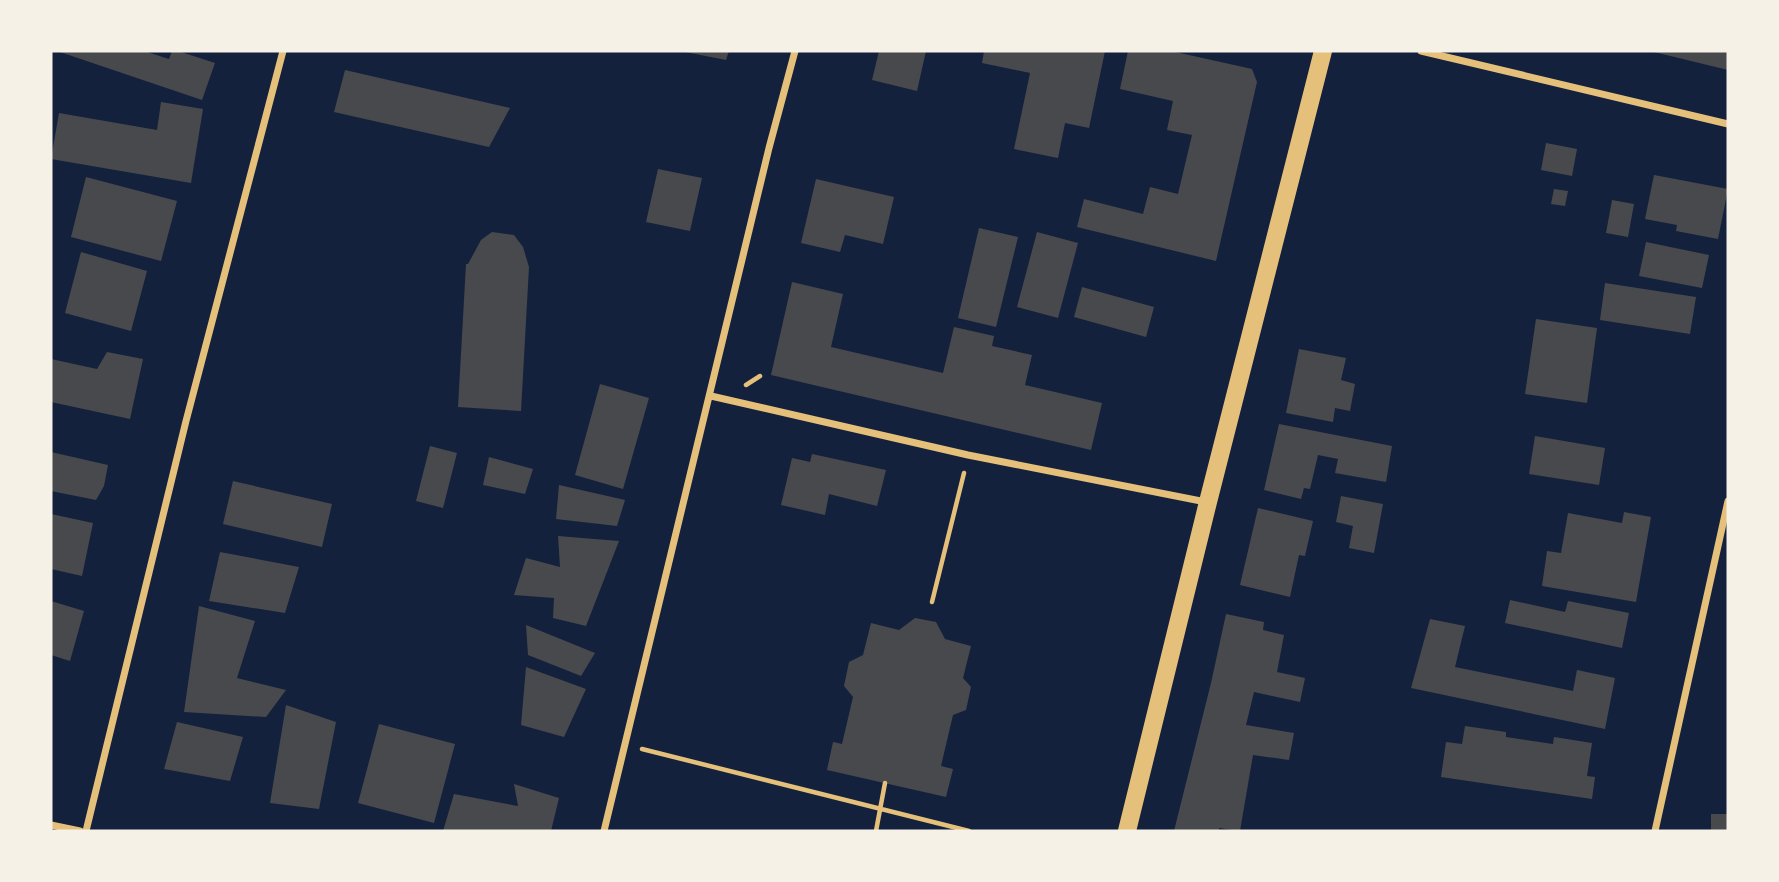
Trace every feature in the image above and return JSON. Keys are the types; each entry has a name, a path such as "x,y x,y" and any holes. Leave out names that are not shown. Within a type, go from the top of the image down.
{"main road":[{"path":"1127,831 1323,51"}],"street":[{"path":"86,831 186,421 283,51"},
{"path":"604,831 769,148 795,51"},
{"path":"1421,51 1728,124"},
{"path":"711,396 968,455 1208,502"},
{"path":"1655,831 1728,501"},
{"path":"51,825 80,831"}],"path":[{"path":"932,602 968,455"},
{"path":"641,749 969,831"},
{"path":"876,831 885,783"}],"building":[{"path":"57,51 144,51 169,59 172,51 178,51 215,63 202,100"},
{"path":"680,51 729,51 726,60"},
{"path":"879,51 926,51 917,91 872,80"},
{"path":"984,51 1105,51 1089,128 1065,123 1058,158 1014,149 1030,73 982,63"},
{"path":"1128,51 1171,51 1252,69 1257,82 1216,261 1077,227 1084,199 1143,214 1150,187 1178,194 1192,135 1167,130 1173,101 1120,89"},
{"path":"1728,51 1728,70 1654,52"},
{"path":"345,70 510,108 489,147 334,112"},
{"path":"161,102 203,109 191,183 51,159 59,113 157,130"},
{"path":"1546,143 1577,149 1572,176 1541,170"},
{"path":"658,169 702,178 690,231 646,222"},
{"path":"1654,175 1728,189 1718,239 1676,231 1677,225 1645,219"},
{"path":"86,177 177,201 161,261 71,237"},
{"path":"816,179 894,197 883,244 845,235 840,252 801,243"},
{"path":"1554,189 1568,191 1565,206 1551,204"},
{"path":"1612,200 1634,204 1628,237 1606,233"},
{"path":"979,228 1018,237 996,327 958,318"},
{"path":"492,232 514,235 523,247 529,267 521,411 458,407 466,264 481,240"},
{"path":"1037,232 1078,243 1058,318 1017,307"},
{"path":"1646,242 1709,255 1702,288 1639,276"},
{"path":"81,252 147,271 131,331 65,313"},
{"path":"792,282 843,294 831,347 943,373 954,327 994,336 992,346 1032,355 1025,385 1102,403 1091,450 771,375"},
{"path":"1605,283 1696,297 1690,334 1600,320"},
{"path":"1082,287 1154,307 1146,337 1074,317"},
{"path":"1536,319 1597,328 1587,403 1525,394"},
{"path":"1299,349 1346,358 1341,380 1355,384 1350,411 1335,408 1333,422 1286,413"},
{"path":"107,352 143,359 130,419 51,402 51,359 97,369"},
{"path":"600,384 649,398 623,489 575,475"},
{"path":"1279,424 1392,446 1386,482 1335,473 1338,459 1318,455 1310,489 1304,488 1301,499 1264,490"},
{"path":"1535,436 1605,448 1599,485 1529,474"},
{"path":"430,446 457,453 443,508 416,501"},
{"path":"51,452 108,465 104,486 96,500 51,491"},
{"path":"812,454 886,470 877,506 829,494 825,515 781,505 792,458 810,462"},
{"path":"489,457 533,469 525,494 483,485"},
{"path":"233,481 332,504 322,547 223,524"},
{"path":"559,485 625,500 617,526 556,519"},
{"path":"1341,496 1383,504 1374,553 1349,548 1353,526 1336,522"},
{"path":"1258,508 1313,521 1305,556 1299,555 1290,597 1240,585"},
{"path":"1624,512 1651,517 1636,602 1542,586 1547,551 1561,553 1568,513 1622,523"},
{"path":"51,514 93,523 82,576 51,569"},
{"path":"558,536 619,541 586,626 553,618 554,598 514,595 526,558 560,567"},
{"path":"220,552 299,567 285,613 209,601"},
{"path":"1510,600 1565,612 1568,601 1629,613 1622,648 1505,623"},
{"path":"51,601 84,611 70,661 51,655"},
{"path":"199,606 255,621 237,678 286,690 266,717 184,712"},
{"path":"1226,614 1264,622 1263,630 1284,635 1277,672 1305,678 1300,702 1254,692 1246,725 1294,733 1289,760 1253,755 1240,831 1219,828 1219,831 1174,831 1211,683"},
{"path":"915,618 936,622 945,639 971,646 963,678 971,687 966,710 953,715 941,766 953,769 946,797 827,770 833,742 842,744 853,697 844,686 849,662 863,655 871,623 899,630"},
{"path":"1430,619 1465,626 1455,667 1573,691 1577,670 1615,678 1605,729 1411,688"},
{"path":"526,625 595,653 581,676 528,655"},
{"path":"526,667 586,689 564,737 521,725"},
{"path":"286,705 336,722 319,809 270,803"},
{"path":"177,722 243,737 230,781 164,769"},
{"path":"379,724 455,744 434,823 358,803"},
{"path":"1465,726 1506,732 1506,737 1553,744 1554,737 1592,743 1587,776 1595,777 1592,799 1441,777 1446,742 1462,744"},
{"path":"514,784 559,798 551,831 443,831 454,794 518,806"},
{"path":"1711,814 1728,814 1728,831 1711,831"}]}
